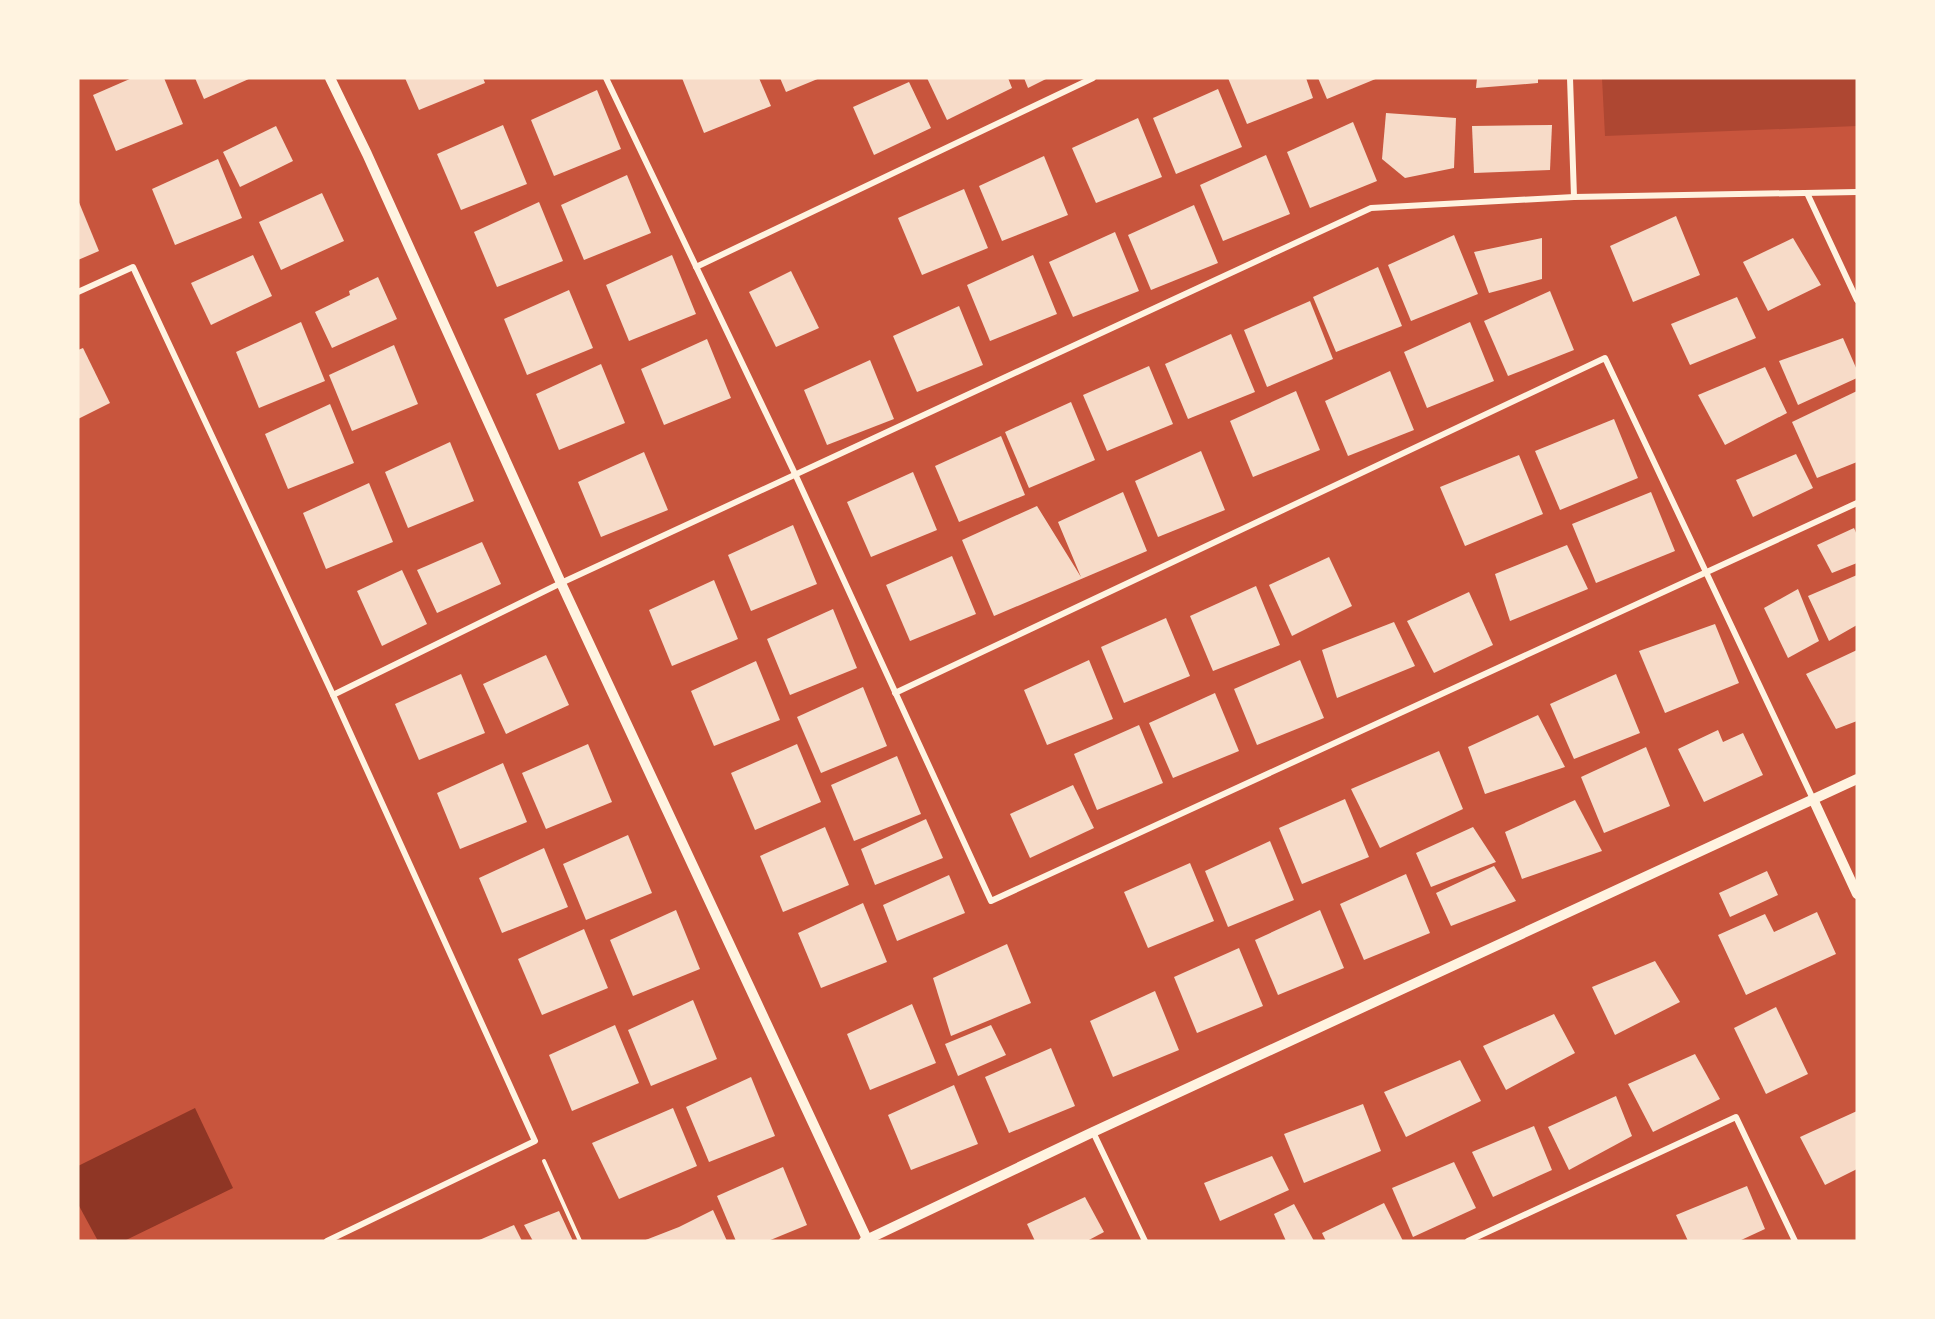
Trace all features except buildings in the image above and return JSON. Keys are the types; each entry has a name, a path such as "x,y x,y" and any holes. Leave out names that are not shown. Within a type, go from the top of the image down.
{"street":[{"path":"330,78 865,1240 1857,778"},
{"path":"606,78 796,476 991,901 1857,503"},
{"path":"696,267 1093,78"},
{"path":"1570,78 1574,197"},
{"path":"333,695 561,583 1371,208 1574,197 1857,192"},
{"path":"1807,193 1857,300"},
{"path":"78,292 133,267 333,695 535,1141 327,1241"},
{"path":"896,693 1605,358 1857,894"},
{"path":"1468,1241 1736,1117 1795,1241"},
{"path":"1093,1132 1145,1241"}],"path":[{"path":"535,1141 580,1241"}],"shaded area":[{"path":"1602,78 1857,78 1857,126 1605,136"},
{"path":"195,1108 233,1188 124,1241 98,1241 78,1204 78,1166"}]}
